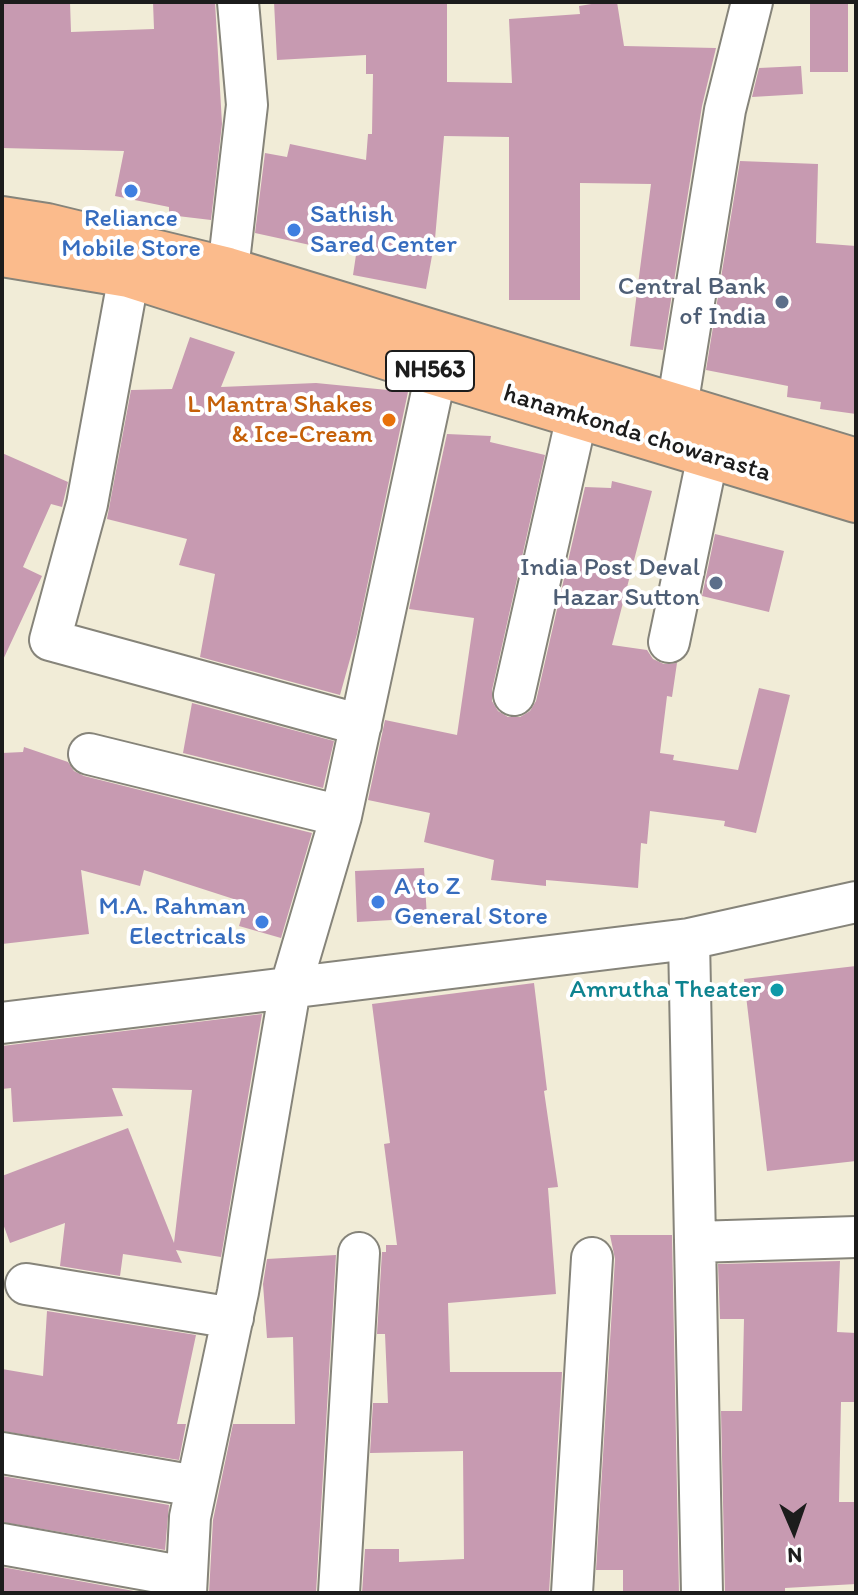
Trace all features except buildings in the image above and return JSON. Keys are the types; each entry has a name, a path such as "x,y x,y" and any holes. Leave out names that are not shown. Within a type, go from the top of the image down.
{"highway":[{"name":"NH563","path":"2,219 47,226 228,270 686,435 856,461"},
{"name":"hanamkonda chowarasta","path":"2,254 129,275 577,416 686,435 856,500"}],"street":[{"path":"228,270 247,105 238,2"},
{"path":"669,642 686,435 725,110 752,2"},
{"path":"129,275 87,504 50,640 361,725"},
{"path":"2,1544 186,1585 190,1517 233,1318 290,989 341,816 436,373"},
{"path":"514,695 577,416"},
{"path":"89,754 341,816"},
{"path":"2,1023 689,939 856,902"},
{"path":"689,939 702,1593"},
{"path":"695,1242 856,1237"},
{"path":"339,1593 359,1253"},
{"path":"572,1593 592,1258"},
{"path":"26,1284 233,1318"},
{"path":"2,1453 196,1486"}],"place":[{"name":"Reliance Mobile Store","path":"131,191"},
{"name":"Sathish Sared Center","path":"294,230"},
{"name":"Central Bank of India","path":"782,302"},
{"name":"L Mantra Shakes & Ice-Cream","path":"389,420"},
{"name":"India Post Deval Hazar Sutton","path":"716,583"},
{"name":"A to Z General Store","path":"378,902"},
{"name":"M.A. Rahman Electricals","path":"262,922"},
{"name":"Amrutha Theater","path":"777,990"}]}
